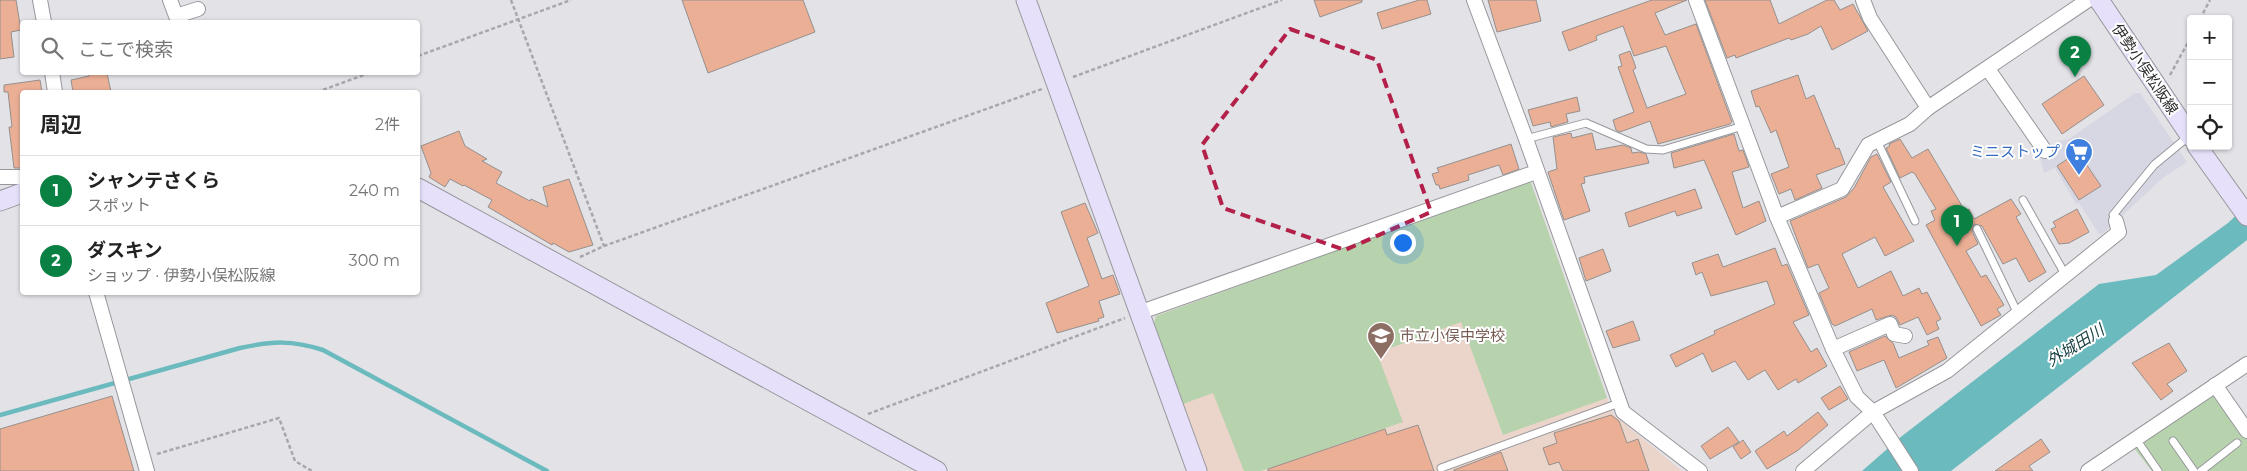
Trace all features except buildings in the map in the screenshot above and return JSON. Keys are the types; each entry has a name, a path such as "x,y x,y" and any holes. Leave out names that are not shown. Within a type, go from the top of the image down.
{"street":[{"path":"40,0 44,20"},
{"path":"170,0 176,16 198,9"},
{"path":"1026,0 1141,312 1196,471"},
{"path":"1474,0 1526,139 1536,172 1623,412 1700,471"},
{"path":"1696,0 1777,217 1833,349 1869,415 1883,427 1911,471"},
{"path":"1863,0 1870,18 1928,108"},
{"path":"1777,217 1842,189 1868,145 1910,124 1928,108 2088,0"},
{"name":"伊勢小俣松阪線","path":"2099,0 2187,132"},
{"path":"1988,69 2045,151"},
{"path":"52,75 54,90"},
{"name":"伊勢小俣松阪線","path":"2199,150 2247,216"},
{"path":"1141,312 1536,172"},
{"path":"0,176 20,177"},
{"path":"420,189 937,471"},
{"path":"0,201 20,194"},
{"path":"1803,471 1854,430 1869,415 1946,371 2019,315 2119,232 2116,221"},
{"path":"97,295 145,464"},
{"path":"1833,349 1890,324 1894,334 1905,336"},
{"path":"2088,471 2247,364"},
{"path":"2215,385 2247,431"}],"lane":[{"path":"1526,139 1586,123 1646,149 1662,150 1743,126"},
{"path":"1877,141 1915,221"},
{"path":"2116,221 2113,215 2139,181 2154,165 2187,143"},
{"path":"2023,200 2066,276"},
{"path":"1978,230 2019,315"},
{"path":"1441,468 1619,402"},
{"path":"2136,439 2158,471"},
{"path":"2173,441 2194,471"},
{"path":"2201,471 2236,443"}],"path":[{"path":"511,0 604,246"},
{"path":"420,55 571,0"},
{"path":"567,270 575,259 604,246 1282,0"},
{"path":"2202,15 2210,0"},
{"path":"2161,93 2187,44"},
{"path":"322,90 364,75"},
{"path":"846,422 1141,312"},
{"path":"145,464 280,418 294,461 312,471"}],"highlighted area":[{"path":"1290,29 1377,60 1431,212 1345,250 1223,208 1202,145"}],"shaded area":[{"name":"ミニストップ","path":"2135,93 2140,93 2187,162 2164,177 2102,234 2099,234 2079,203 2076,204 2055,168 2044,173 2039,154 2059,141 2069,139"},
{"name":"市立小俣中学校","path":"1530,180 1613,414 1682,471 1207,471 1154,323 1156,316"}],"green space":[{"name":"市立小俣中学校","path":"1530,180 1607,398 1503,435 1461,322 1377,353 1403,422 1261,471 1244,471 1213,393 1183,404 1154,323 1156,316"},
{"path":"2215,385 2247,431 2247,471 2152,471 2130,443"}],"water":[{"name":"外城田川","path":"2247,205 2247,240 1951,471 1862,471 1902,436 2099,284 2156,275 2228,223"}],"waterway":[{"path":"0,415 240,348 272,343 292,343 323,350 547,471"}],"place":[{"name":"ダスキン","path":"2075,77"},
{"name":"ミニストップ","path":"2079,176"},
{"name":"シャンテさくら","path":"1957,246"},
{"name":"市立小俣中学校","path":"1381,360"}]}
